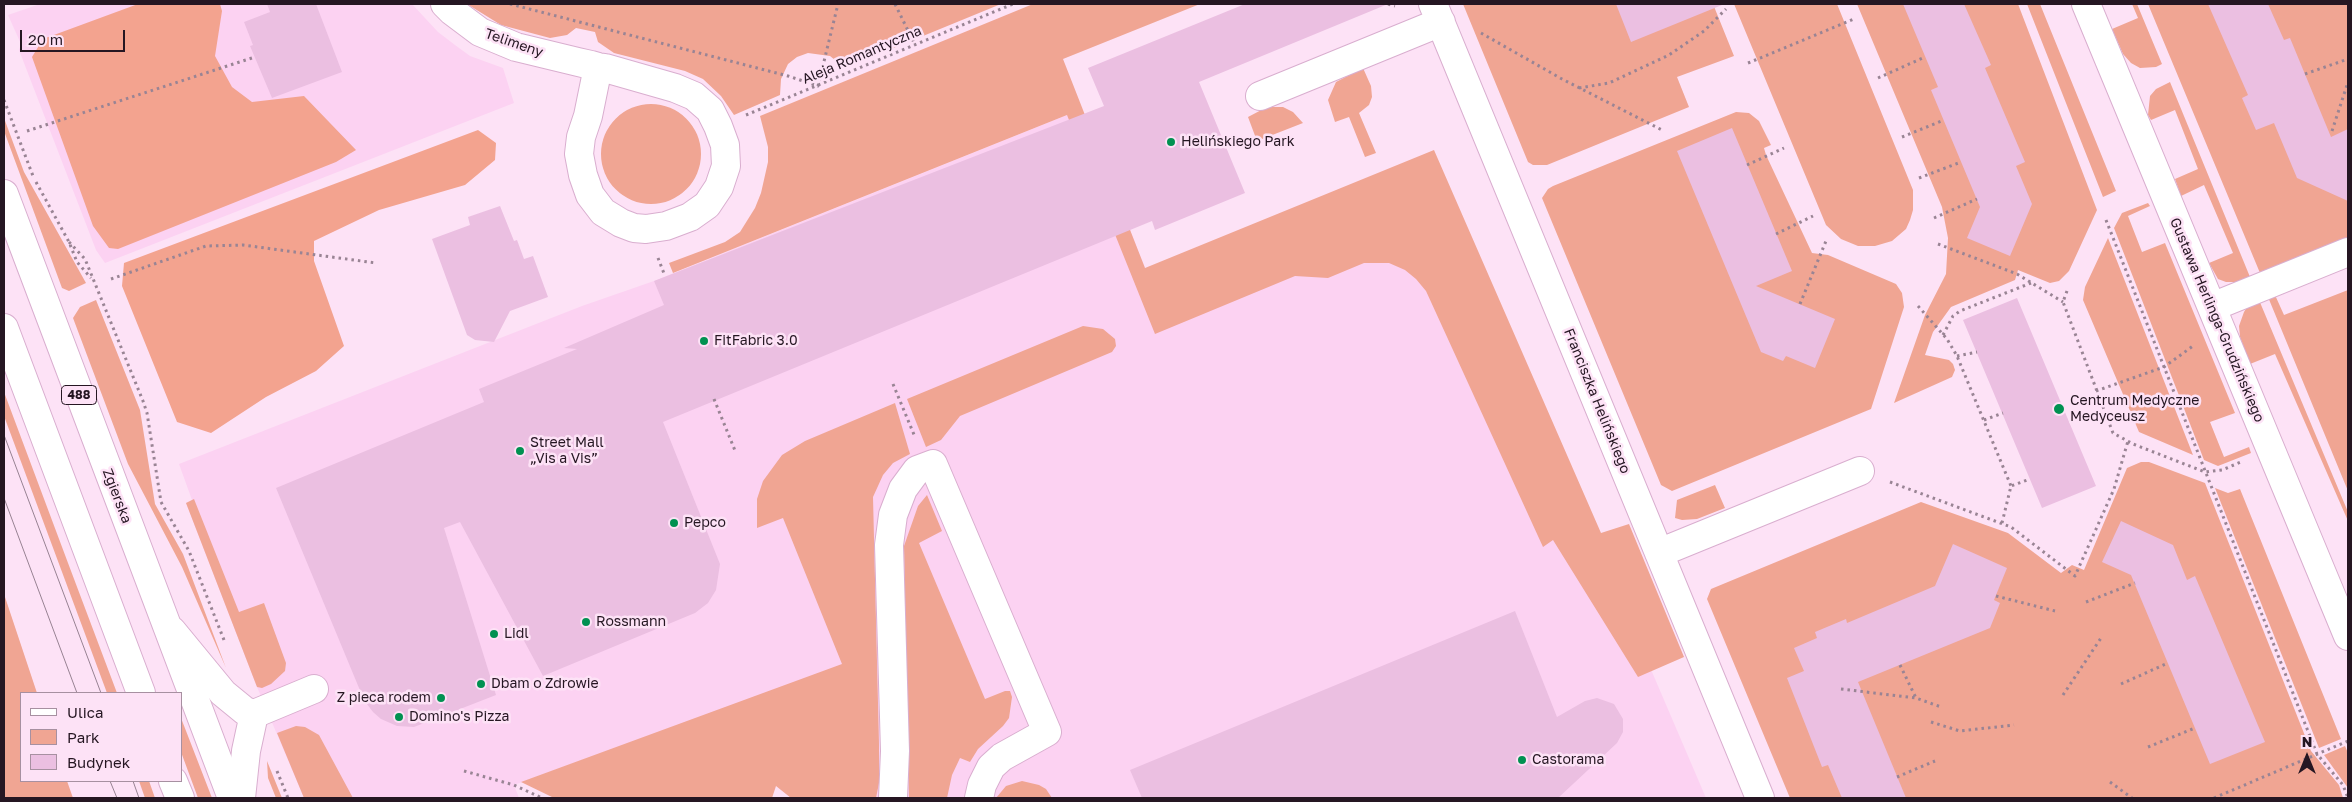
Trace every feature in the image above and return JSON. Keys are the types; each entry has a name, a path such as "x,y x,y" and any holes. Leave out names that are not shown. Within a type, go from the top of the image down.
{"street":[{"name":"Telimeny","path":"445,4 480,32 516,47 595,66"},
{"name":"Gustawa Herlinga-Grudzińskiego","path":"2086,4 2348,636"},
{"path":"1260,96 1437,13"},
{"name":"Franciszka Helińskiego","path":"1437,13 1760,798"},
{"path":"595,66 675,88 694,96 710,110 725,145 726,166 719,188 707,205 690,217 666,226 646,229 620,223 603,212 590,195 582,175 578,154 595,66"},
{"name":"Zgierska","path":"4,194 162,618 232,798"},
{"path":"2216,317 2348,252"},
{"path":"4,328 141,692"},
{"path":"893,798 896,751 889,545 892,523 903,489 917,470 934,464 1047,732 1002,757 991,767 982,785 979,798"},
{"path":"1659,553 1860,471"},
{"path":"162,618 222,693 245,711 254,714 314,689"},
{"path":"241,798 246,751 254,714"},
{"path":"173,782 180,798"}],"path":[{"path":"510,4 818,86 838,4"},
{"path":"895,4 915,45"},
{"name":"Aleja Romantyczna","path":"718,126 1013,4"},
{"path":"1579,88 1609,83 1669,55 1704,31 1726,9"},
{"path":"1748,62 1854,19"},
{"path":"1480,32 1579,88 1662,130"},
{"path":"28,131 255,57"},
{"path":"1878,78 1925,57"},
{"path":"2305,74 2348,59"},
{"path":"2332,131 2348,82"},
{"path":"4,100 30,170 70,242 77,262 93,280"},
{"path":"1902,137 1944,120"},
{"path":"1747,165 1784,148"},
{"path":"1919,178 1961,162"},
{"path":"1934,218 1977,199"},
{"path":"1776,234 1813,216"},
{"path":"2106,220 2317,754 2343,785 2348,798"},
{"path":"1800,304 1826,241"},
{"path":"70,242 85,259 146,413 161,502 189,551 226,648"},
{"path":"1938,244 2017,274 2063,302 2113,433 2204,472 2222,470 2246,460"},
{"path":"111,279 206,246 243,245 376,263"},
{"path":"1943,335 1953,316 1960,311 2030,283"},
{"path":"2063,302 2067,291"},
{"path":"1918,306 1943,335 1957,356 2011,486 2002,523"},
{"path":"2096,391 2164,367 2216,317"},
{"path":"1957,356 1977,352"},
{"path":"893,384 919,448 934,464"},
{"path":"714,399 736,452"},
{"path":"1984,420 2003,413"},
{"path":"1860,471 2011,527 2075,576 2114,489 2128,441"},
{"path":"2011,486 2030,479"},
{"path":"2086,602 2135,583"},
{"path":"1996,596 2055,611"},
{"path":"2063,695 2101,638"},
{"path":"2121,684 2168,663"},
{"path":"1900,665 1916,698"},
{"path":"1841,689 1916,698 1941,707"},
{"path":"1931,722 1960,731 2014,725"},
{"path":"2148,747 2196,728"},
{"path":"2214,798 2348,741"},
{"path":"1897,777 1935,761"},
{"path":"275,765 288,798"},
{"path":"464,771 514,785 542,798"},
{"path":"2110,782 2132,798"}],"shaded area":[{"path":"40,4 412,4 438,32 470,56 503,68 514,103 105,263 96,250 19,50 21,44 8,15"},
{"path":"138,4 220,4 222,11 215,56 232,87 252,102 304,96 356,150 336,162 118,249 109,248 93,226 32,57 43,39"},
{"path":"1082,109 1165,318 1450,200 1706,798 868,798 842,665 514,785 519,798 304,798 257,687 186,503 192,500 179,464 582,306 654,281"},
{"path":"478,130 496,143 495,160 465,185 379,210 314,241 314,261 344,346 316,371 266,397 211,433 177,422 122,286 124,263"}],"green space":[{"path":"467,4 1001,4 845,68 830,56 808,53 797,57 788,64 781,79 780,95 734,115 721,96 703,79 685,71 614,53 598,42 595,32 576,28 567,35 550,38 501,25"},
{"path":"1033,4 1200,4 1063,59 1145,268 1434,150 1601,533 1629,524 1684,657 1638,677 1553,540 1543,547 1426,291 1416,279 1405,270 1389,263 1364,263 1328,278 1295,276 1155,334 1067,115 673,273 669,263 725,242 740,232 755,208 761,193 768,162 768,147 760,116"},
{"path":"1463,4 1713,4 1734,56 1677,77 1689,107 1547,165 1533,165 1528,162"},
{"path":"1734,4 1837,4 1913,190 1913,210 1910,220 1906,229 1892,241 1875,246 1858,246 1841,239 1826,225"},
{"path":"1857,4 2018,4 2097,210 2069,271 2059,281 2050,283 2018,270 2015,280 1951,307 1933,332 1925,355 1949,360 1955,370 1952,377 1894,403 1925,315 1946,274 1948,238 1942,207"},
{"path":"2027,4 2040,4 2116,191 2103,197"},
{"path":"2132,4 2137,4 2162,64 2156,67 2140,68 2131,63 2123,54 2112,29 2138,18"},
{"path":"2148,4 2348,4 2348,238 2260,273"},
{"path":"1363,68 1371,86 1372,97 1369,105 1359,113 1376,153 1365,157 1349,117 1335,122 1328,100 1336,82"},
{"path":"2170,82 2250,277 2240,282 2226,282 2218,279 2209,263 2233,253 2204,185 2181,196 2175,179 2198,169 2175,110 2151,120 2148,115 2150,96 2156,89"},
{"path":"641,104 661,104 670,107 687,118 698,135 701,144 701,164 698,173 687,190 670,201 661,204 641,204 623,196 609,182 601,164 601,144 609,126 623,112"},
{"path":"1267,107 1283,107 1293,112 1303,123 1257,141 1248,117"},
{"path":"1736,112 1749,113 1759,121 1771,145 1764,148 1766,155 1812,253 1828,255 1896,284 1902,293 1904,307 1871,409 1672,491 1661,485 1542,198 1548,189 1553,186"},
{"path":"4,118 24,172 86,283 69,291 62,288 4,131"},
{"path":"2148,203 2150,206 2128,216 2142,252 2165,243 2235,413 2210,422 2224,457 2249,447 2251,453 2218,466 2204,460 2114,228 2122,213"},
{"path":"2108,238 2193,455 2139,432 2083,300 2085,287"},
{"path":"2348,290 2348,491 2268,297 2275,295 2284,315"},
{"path":"96,300 140,410 155,504 183,554 226,668 182,567 128,464 73,318 80,307"},
{"path":"2259,300 2348,512 2348,521 2275,354 2250,364 2240,337 2239,326 2247,307"},
{"path":"1083,326 1103,329 1115,339 1116,346 1112,352 960,416 941,440 926,447 907,399"},
{"path":"4,392 117,692 107,692 4,416"},
{"path":"895,403 910,454 893,463 883,475 873,497 879,744 879,783 876,798 791,798 776,786 772,798 554,798 521,782 842,664 783,518 757,528 757,499 763,481 782,455 805,441"},
{"path":"2141,462 2149,462 2205,483 2311,751 2339,785 2343,798 1790,798 1707,599 1711,589 1921,502 2008,533 2061,573 2072,565 2084,570 2127,468"},
{"path":"1715,485 1725,508 1697,519 1682,520 1675,518 1677,500"},
{"path":"2215,488 2228,493 2240,489 2341,739 2319,748"},
{"path":"927,495 942,531 919,543 985,699 1005,691 1010,691 1012,697 1009,718 1003,726 978,749 970,762 960,758 952,775 947,798 909,798 904,546 918,506"},
{"path":"194,499 239,612 264,603 286,663 285,671 271,684 262,688 257,687 186,503"},
{"path":"4,594 37,692 20,692 20,782 67,782 73,798 4,798"},
{"path":"182,721 212,798 198,798 182,755"},
{"path":"296,726 305,727 319,735 353,798 304,798 277,733"},
{"path":"2345,746 2348,753 2348,788 2324,755"},
{"path":"267,761 282,798 276,798 268,778"},
{"path":"1022,781 1039,785 1046,789 1052,798 996,798 1006,786"},
{"path":"139,782 149,782 155,798 145,798"}],"building":[{"path":"267,4 316,4 342,72 272,98 250,46 253,45 244,22 270,12"},
{"name":"Street Mall „Vis a Vis”","path":"1245,4 1388,4 1199,82 1245,193 1155,230 1152,221 663,422 720,564 716,590 708,603 695,613 543,676 460,522 444,528 496,695 414,727 397,726 381,719 373,712 364,700 276,488 484,402 479,389 577,349 564,348 664,305 654,281 1104,106 1088,68"},
{"path":"1616,4 1721,4 1722,5 1631,42"},
{"path":"1903,4 1964,4 1991,65 1985,68 2025,162 2016,166 2032,204 2010,256 1967,238 1980,207 1931,90 1938,87"},
{"path":"2208,4 2268,4 2284,40 2290,38 2331,137 2348,129 2348,201 2297,178 2274,123 2256,130 2242,98 2248,95"},
{"path":"1732,128 1792,271 1756,286 1835,319 1815,368 1786,356 1783,361 1761,352 1677,151"},
{"path":"500,206 514,241 517,240 524,259 533,256 548,297 510,311 494,342 475,340 467,335 432,239 470,225 468,217"},
{"path":"2017,298 2096,486 2042,508 1963,320"},
{"path":"2121,521 2173,545 2187,580 2195,576 2265,742 2210,764 2131,575 2102,562"},
{"path":"1953,544 2007,568 1994,600 2000,603 1990,628 1858,682 1906,798 1842,798 1828,765 1822,767 1787,678 1804,671 1794,648 1817,638 1815,632 1846,619 1847,623 1935,586"},
{"path":"1515,611 1557,717 1585,701 1597,698 1614,704 1623,719 1623,732 1617,743 1558,798 1142,798 1130,770"}],"tram line":[{"path":"4,435 101,692"},
{"path":"4,498 77,692"},
{"path":"110,782 117,798"},
{"path":"133,782 139,798"}],"place":[{"name":"Helińskiego Park","path":"1171,142"},
{"name":"FitFabric 3.0","path":"704,341"},
{"name":"Centrum Medyczne Medyceusz","path":"2059,409"},
{"name":"Street Mall „Vis a Vis”","path":"520,451"},
{"name":"Pepco","path":"674,523"},
{"name":"Rossmann","path":"586,622"},
{"name":"Lidl","path":"494,634"},
{"name":"Dbam o Zdrowie","path":"481,684"},
{"name":"Z pieca rodem","path":"441,698"},
{"name":"Domino's Pizza","path":"399,717"},
{"name":"Castorama","path":"1522,760"}]}
